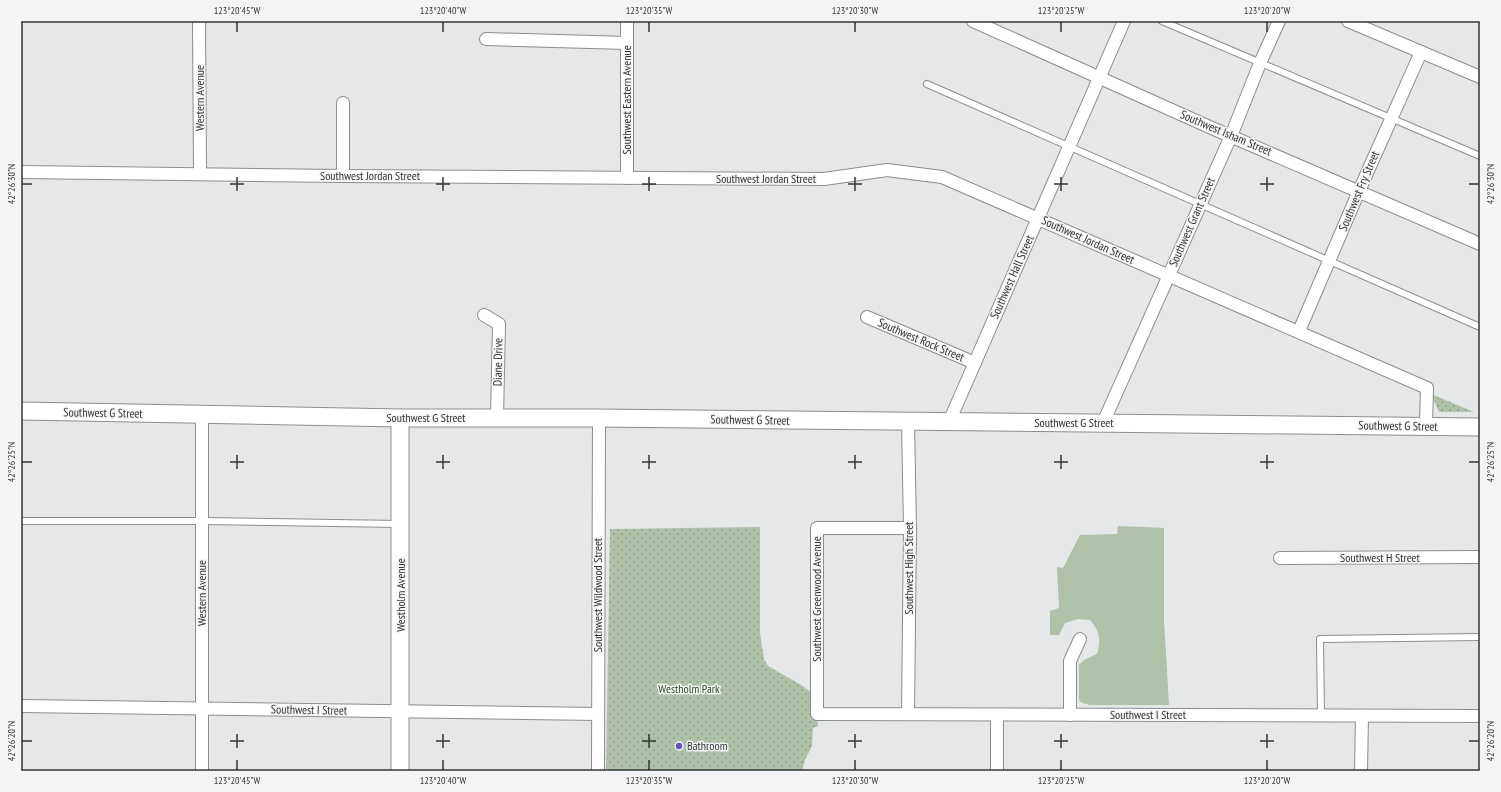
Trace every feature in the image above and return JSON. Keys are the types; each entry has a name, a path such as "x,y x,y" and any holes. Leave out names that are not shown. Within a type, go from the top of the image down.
{"main road":[{"name":"Southwest G Street","path":"21,411 400,418 599,418 1480,427"},
{"name":"Westholm Avenue","path":"400,418 400,771"}],"street":[{"name":"Western Avenue","path":"199,21 200,174"},
{"name":"Southwest Eastern Avenue","path":"627,21 628,178"},
{"name":"Southwest Isham Street","path":"973,21 1231,136 1480,244"},
{"name":"Southwest Hall Street","path":"949,422 1124,21"},
{"name":"Southwest Grant Street","path":"1103,423 1231,136 1260,63 1279,21"},
{"path":"1348,21 1480,77"},
{"path":"486,39 627,43"},
{"name":"Southwest Fry Street","path":"1299,331 1391,118 1422,52"},
{"path":"343,103 343,176"},
{"name":"Southwest Jordan Street","path":"21,172 824,179 887,170 942,177 1168,276 1299,331 1427,388 1426,426"},
{"name":"Diane Drive","path":"484,315 499,324 497,418"},
{"name":"Southwest Rock Street","path":"867,317 975,363"},
{"name":"Western Avenue","path":"202,415 202,771"},
{"name":"Southwest Wildwood Street","path":"598,771 599,418"},
{"name":"Southwest High Street","path":"908,422 910,528 908,714"},
{"name":"Southwest Greenwood Avenue","path":"817,714 817,528 910,528"},
{"name":"Southwest H Street","path":"1280,558 1480,557"},
{"path":"1070,715 1070,661 1080,639"},
{"name":"Southwest I Street","path":"21,706 598,714"},
{"name":"Southwest I Street","path":"817,714 1480,716"},
{"path":"997,715 997,771"},
{"path":"1361,771 1362,716"}],"lane":[{"path":"1162,21 1480,156"},
{"path":"927,84 1329,262 1480,327"},
{"path":"21,521 202,521 401,524"},
{"path":"1321,716 1320,639 1480,637"}],"green space":[{"path":"1431,394 1474,412 1439,412"},
{"path":"1118,526 1164,528 1164,621 1169,705 1090,705 1082,703 1079,700 1079,665 1084,660 1097,654 1099,644 1098,632 1090,620 1078,619 1065,623 1059,635 1050,635 1050,611 1059,608 1057,567 1063,568 1080,535 1117,534"},
{"name":"Westholm Park","path":"760,527 760,633 764,659 768,666 814,694 818,726 813,728 812,746 805,760 802,771 606,771 610,529"}],"place":[{"name":"Bathroom","path":"679,746"}]}
